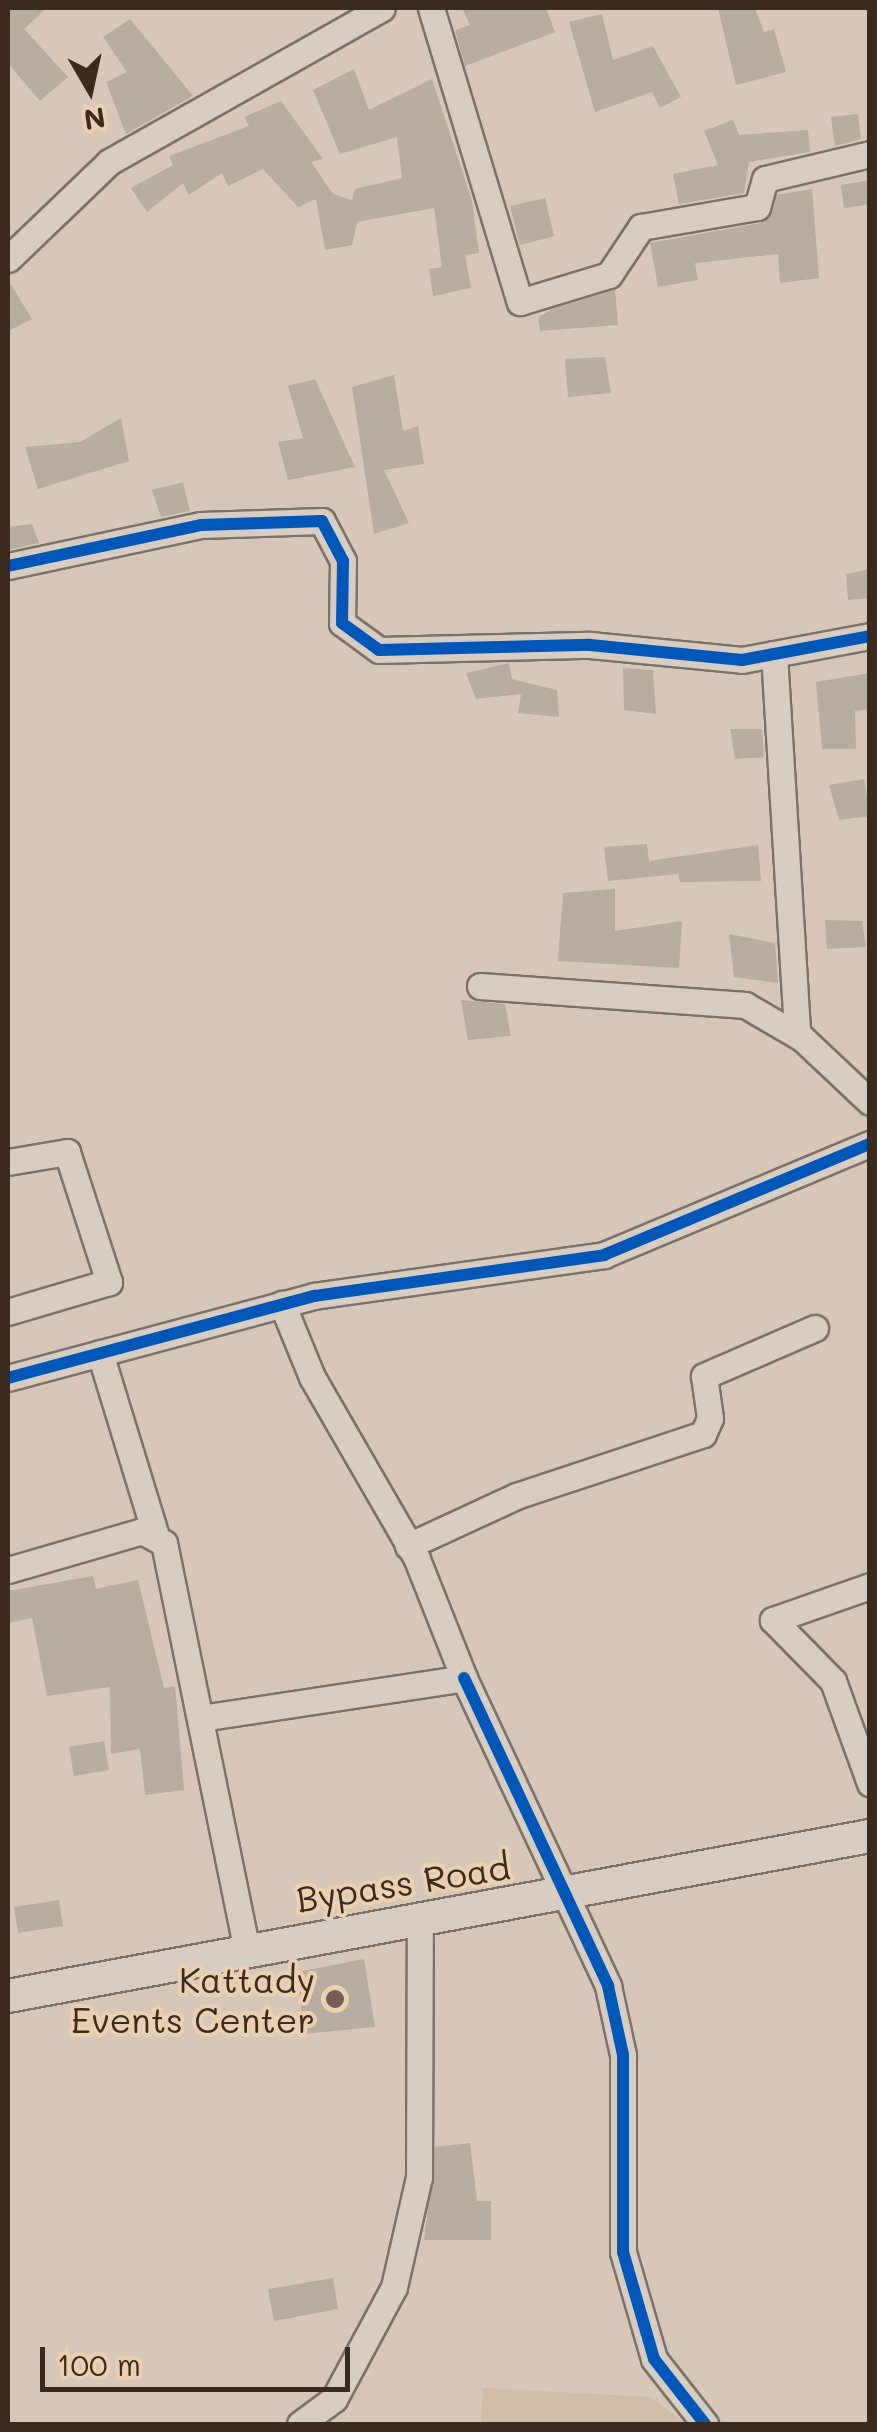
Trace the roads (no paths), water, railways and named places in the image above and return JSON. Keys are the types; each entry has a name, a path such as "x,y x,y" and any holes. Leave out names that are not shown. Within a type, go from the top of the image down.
{"main road":[{"name":"Bypass Road","path":"8,1996 246,1946 572,1896 870,1836"}],"street":[{"path":"8,259 109,162 382,8"},
{"path":"431,8 520,302 609,275 641,228 757,207 764,179 870,154"},
{"path":"8,566 89,542 201,525 322,521 343,561 342,623 379,650 774,654 870,636"},
{"path":"774,654 797,1036"},
{"path":"480,986 745,1004 797,1036 870,1102"},
{"path":"8,1378 282,1304 604,1256 870,1144"},
{"path":"8,1162 67,1152 109,1282 8,1312"},
{"path":"282,1304 312,1377 408,1546 464,1678 572,1896 621,2034 618,2219 635,2300 667,2384 705,2424"},
{"path":"408,1546 516,1496 703,1434 710,1418 704,1376 815,1328"},
{"path":"100,1353 156,1533 172,1569 246,1946"},
{"path":"8,1570 156,1533"},
{"path":"870,1586 773,1620 833,1681 870,1783"},
{"path":"201,1718 464,1678"},
{"path":"300,2424 334,2399 394,2287 420,2176 420,1920"}],"place":[{"name":"Kattady Events Center","path":"335,1999"}]}
